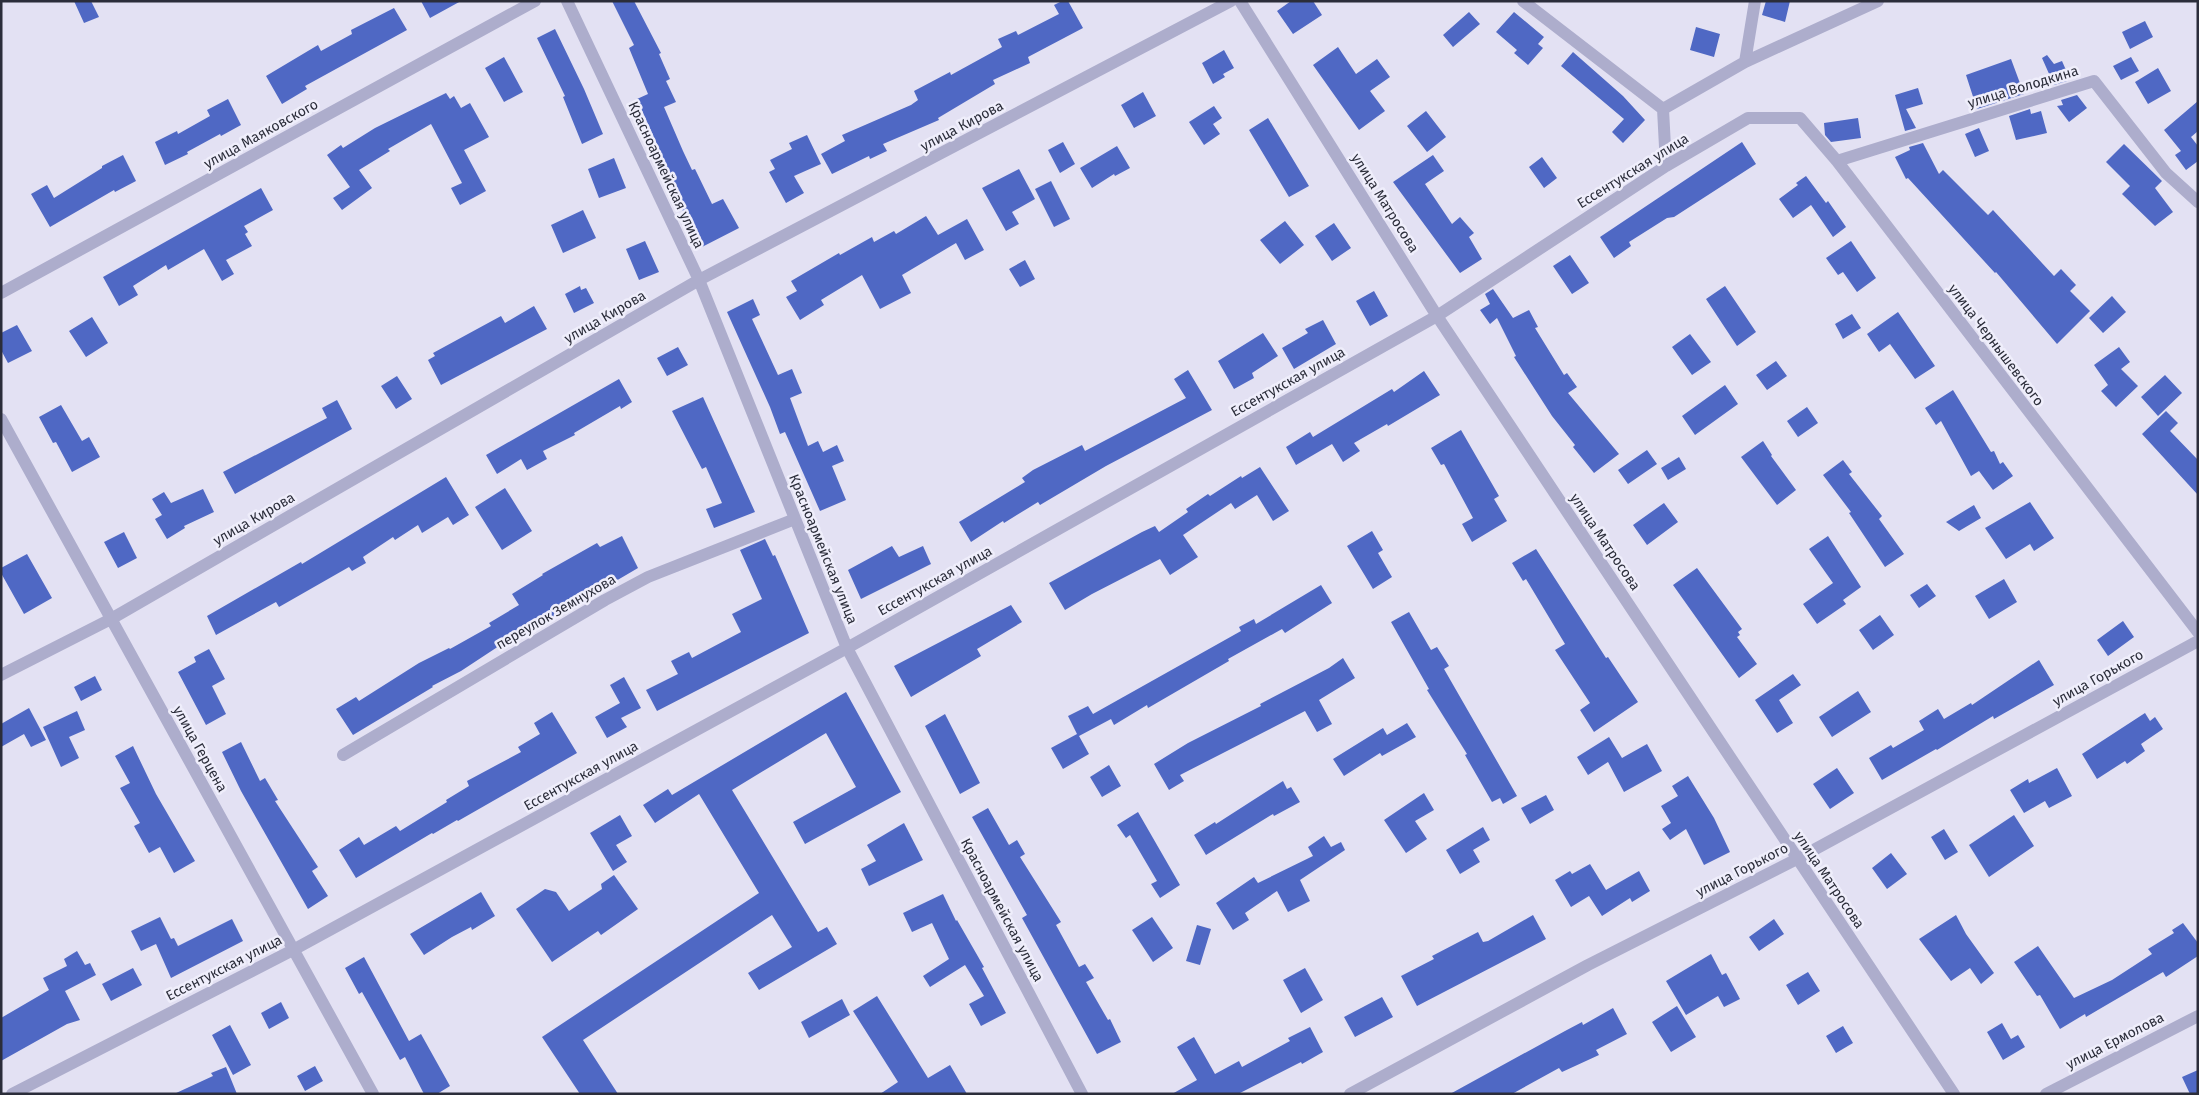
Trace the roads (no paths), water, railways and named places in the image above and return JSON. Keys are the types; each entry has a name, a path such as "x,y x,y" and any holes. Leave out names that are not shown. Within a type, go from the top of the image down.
{"street":[{"name":"улица Маяковского","path":"1,293 535,1"},
{"name":"Красноармейская улица","path":"567,1 699,280 847,648 1082,1094"},
{"name":"улица Кирова","path":"1,675 110,619 699,280 1232,1"},
{"name":"улица Матросова","path":"1240,1 1437,316 1954,1094"},
{"path":"1523,1 1663,108 1666,166"},
{"path":"1745,62 1755,1"},
{"path":"1663,108 1745,62 1878,1"},
{"name":"улица Володкина","path":"1837,161 2094,81 2166,173 2198,202"},
{"name":"Ессентукская улица","path":"12,1094 293,950 847,648 1437,316 1666,166 1748,118"},
{"name":"улица Чернышевского","path":"1748,118 1800,118 1837,161 2198,632"},
{"name":"улица Герцена","path":"1,419 372,1094"},
{"name":"переулок Земнухова","path":"343,755 614,595 648,577 795,519"},
{"name":"улица Горького","path":"1350,1094 1588,965 1797,859 2198,641"},
{"name":"улица Ермолова","path":"2046,1094 2198,1016"}]}
